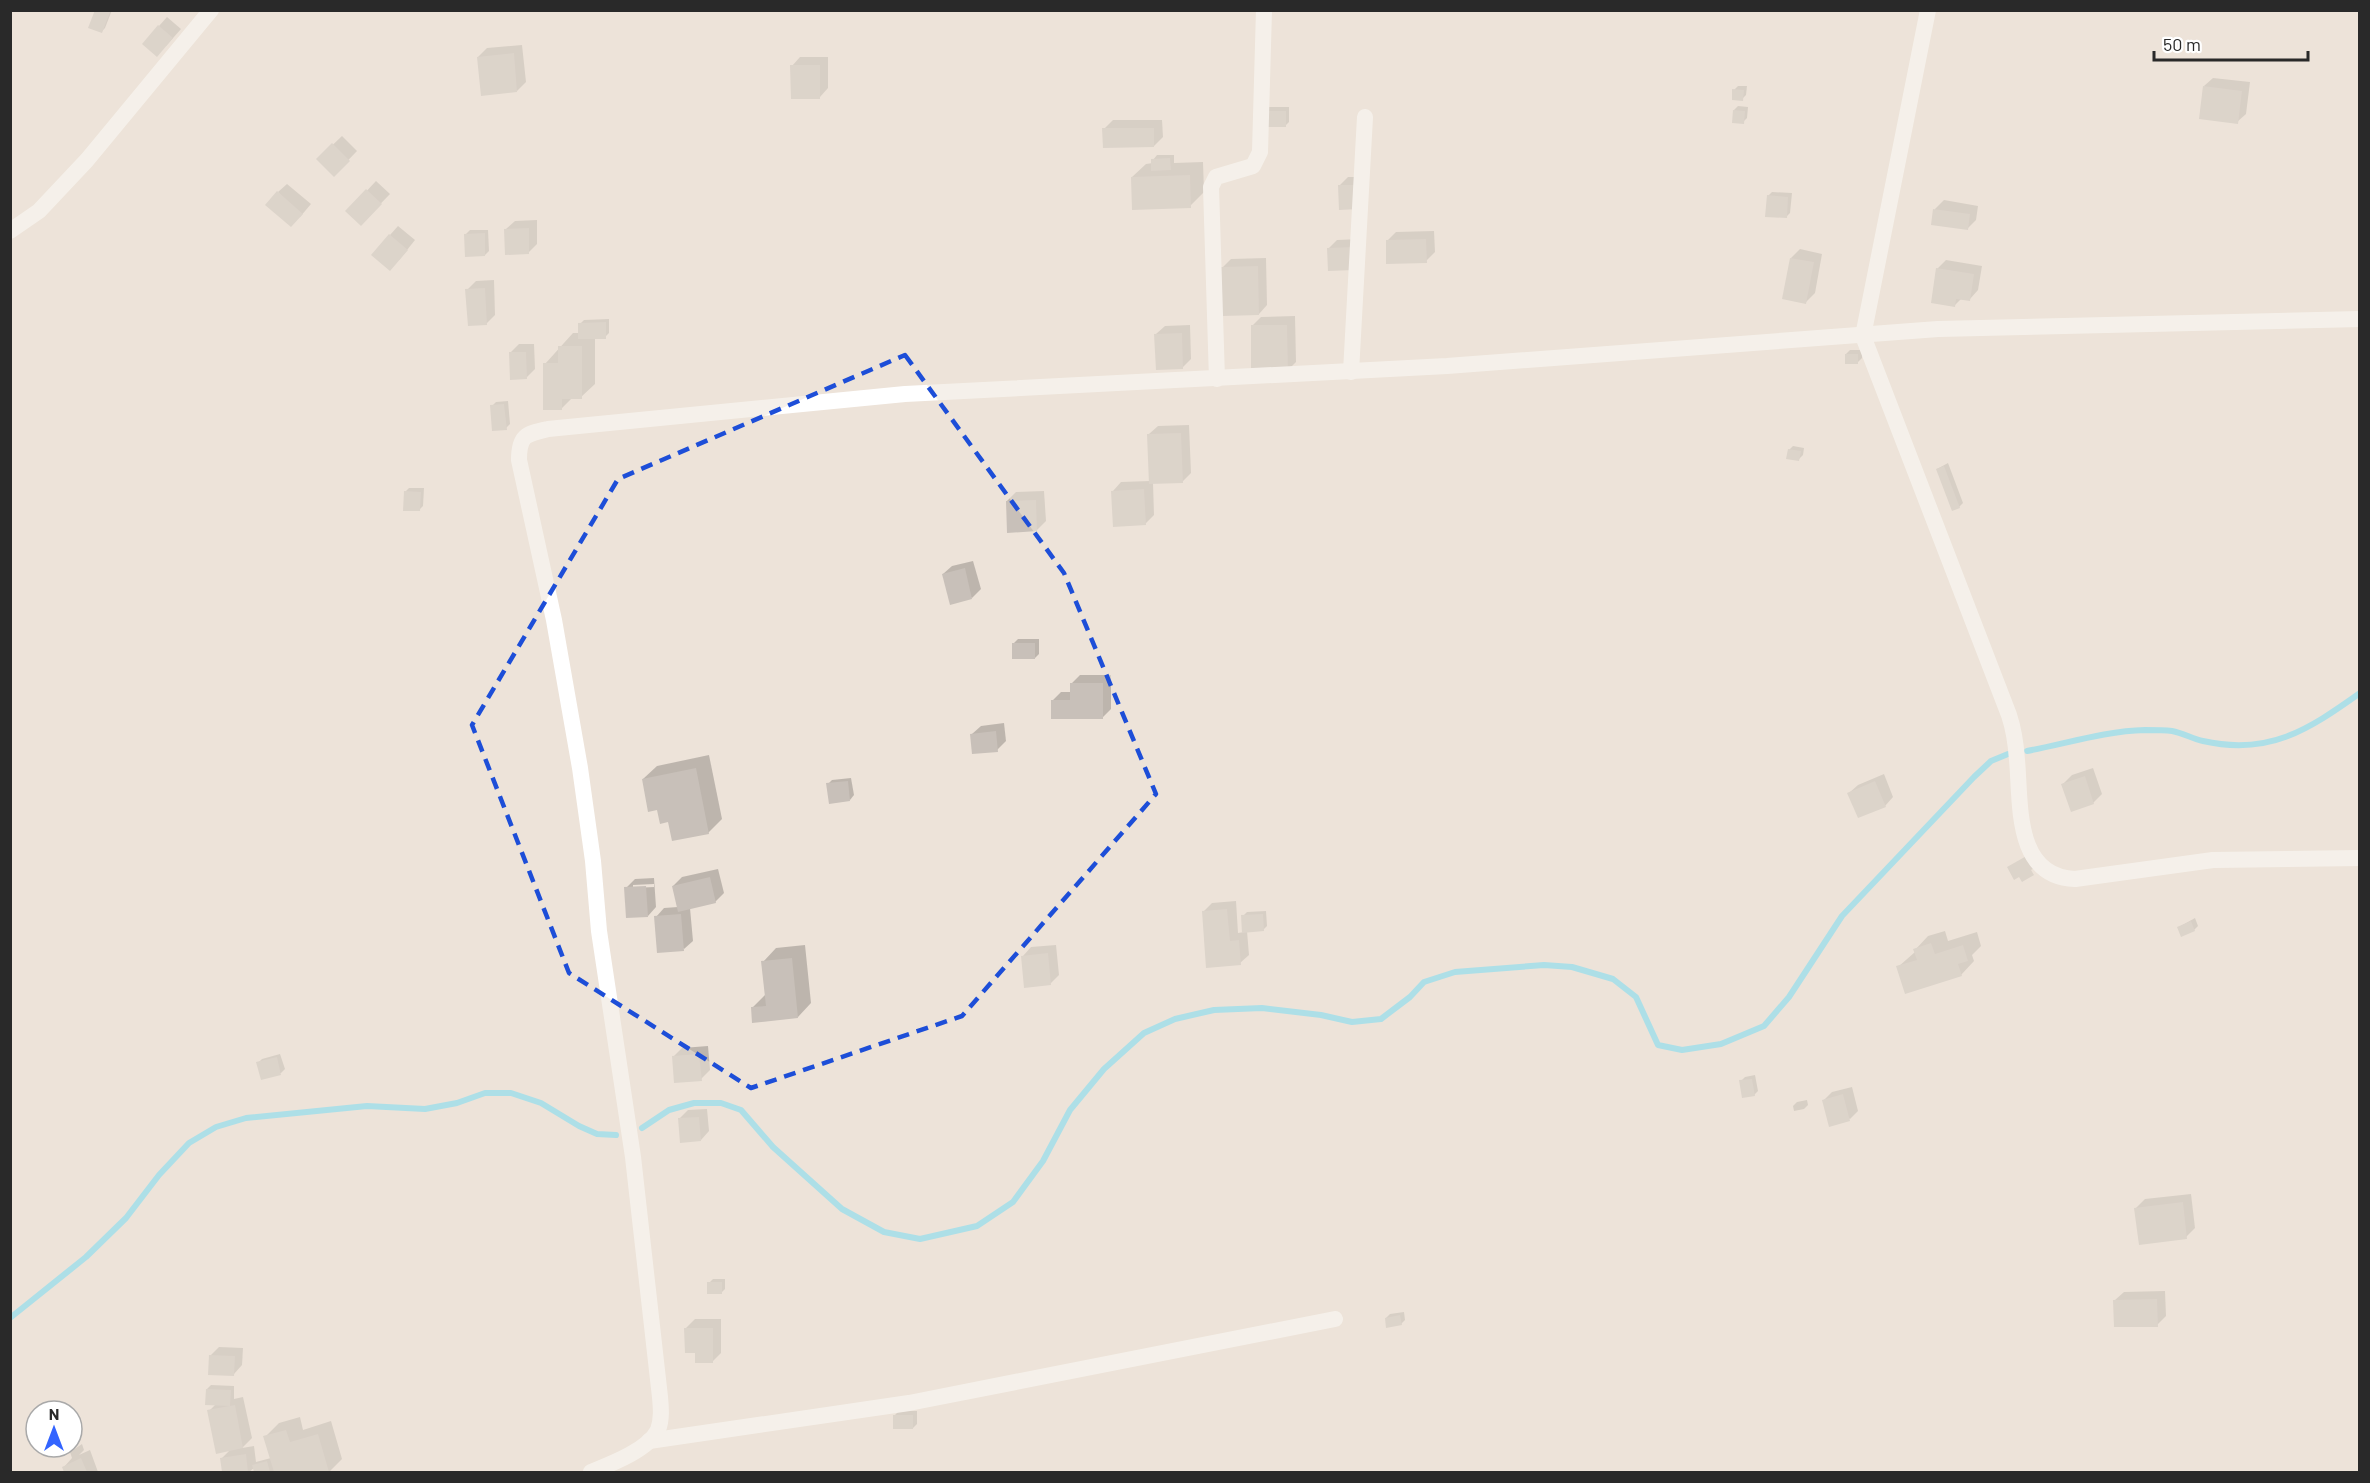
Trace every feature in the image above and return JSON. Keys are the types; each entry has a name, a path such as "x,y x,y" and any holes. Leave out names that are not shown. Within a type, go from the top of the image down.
{"street":[{"path":"10,231 39,211 87,160 211,10"},
{"path":"1217,379 1211,187 1216,177 1253,166 1260,152 1264,10"},
{"path":"1928,10 1863,336 2009,715 2017,760 2020,816 2025,838 2033,856 2044,868 2056,875 2075,879 2213,860 2360,858"},
{"path":"1350,372 1365,117"},
{"path":"591,1473 624,1457 649,1441 657,1430 661,1417 660,1397 633,1157 598,931 593,861 580,768 554,620 519,460 519,447 528,434 548,429 905,394 1350,372 1938,329 2360,319"},
{"path":"649,1441 909,1403 1335,1319"}],"highlighted area":[{"path":"905,355 1064,573 1156,794 962,1016 751,1088 569,973 472,725 618,479"}],"building":[{"path":"95,10 110,12 102,33 88,28"},
{"path":"158,25 173,38 157,57 142,44"},
{"path":"514,53 517,92 481,96 477,57"},
{"path":"790,65 820,65 820,99 791,99"},
{"path":"2203,86 2242,91 2238,124 2199,119"},
{"path":"1732,89 1744,90 1743,101 1732,100"},
{"path":"1733,110 1745,111 1744,124 1732,123"},
{"path":"1262,111 1286,111 1286,127 1262,127"},
{"path":"1102,128 1154,128 1154,147 1103,148"},
{"path":"332,143 350,161 334,177 316,159"},
{"path":"1170,158 1171,170 1151,171 1151,159"},
{"path":"1190,175 1191,208 1132,210 1131,177"},
{"path":"1338,185 1359,185 1359,209 1339,210"},
{"path":"366,189 382,204 361,226 345,211"},
{"path":"277,191 303,214 291,227 265,205"},
{"path":"1767,195 1788,197 1787,218 1765,217"},
{"path":"1933,209 1970,214 1968,230 1931,225"},
{"path":"529,228 529,254 505,255 504,229"},
{"path":"485,233 485,256 465,257 464,234"},
{"path":"389,234 408,250 390,271 371,255"},
{"path":"1426,239 1427,263 1386,264 1386,240"},
{"path":"1353,247 1354,270 1328,271 1327,248"},
{"path":"1790,258 1814,262 1806,304 1782,299"},
{"path":"1258,266 1259,315 1222,316 1221,267"},
{"path":"1936,268 1974,274 1970,301 1956,299 1955,307 1931,303"},
{"path":"485,288 487,325 468,326 465,289"},
{"path":"606,322 606,339 578,339 578,323"},
{"path":"1251,325 1287,325 1288,372 1251,373"},
{"path":"1182,333 1183,369 1156,370 1154,334"},
{"path":"558,346 582,346 582,399 562,399 562,410 543,410 543,363 558,363"},
{"path":"509,352 526,352 527,379 510,380"},
{"path":"1845,354 1858,354 1858,364 1845,364"},
{"path":"504,404 507,430 492,431 490,405"},
{"path":"1181,433 1183,483 1149,484 1147,434"},
{"path":"1788,449 1801,451 1799,461 1786,459"},
{"path":"1944,466 1960,508 1952,511 1936,469"},
{"path":"1144,489 1146,525 1113,527 1111,491"},
{"path":"404,491 421,492 420,511 403,511"},
{"path":"1036,500 1037,531 1007,533 1006,501"},
{"path":"965,568 972,599 950,605 942,574"},
{"path":"1012,643 1035,643 1035,659 1012,659"},
{"path":"1070,683 1103,683 1103,719 1051,719 1051,700 1070,700"},
{"path":"996,731 998,752 972,754 970,734"},
{"path":"696,768 709,834 672,841 668,822 660,824 657,810 648,812 642,779"},
{"path":"2085,776 2094,804 2071,812 2061,784"},
{"path":"848,781 850,801 829,804 826,783"},
{"path":"1875,781 1886,807 1858,818 1847,793"},
{"path":"2030,854 2037,866 2031,870 2034,875 2022,882 2019,877 2014,880 2007,867"},
{"path":"710,877 716,903 678,912 672,886"},
{"path":"646,886 648,917 626,918 624,887"},
{"path":"1227,909 1230,941 1239,940 1241,965 1206,968 1202,911"},
{"path":"681,914 684,951 657,953 654,916"},
{"path":"1263,914 1264,931 1242,933 1241,915"},
{"path":"2191,921 2195,931 2181,937 2177,927"},
{"path":"1931,943 1935,954 1963,945 1968,961 1958,964 1962,976 1905,994 1896,966 1917,960 1913,949"},
{"path":"1048,953 1051,985 1024,988 1021,956"},
{"path":"792,958 798,1018 752,1023 751,1007 766,1006 761,961"},
{"path":"699,1054 702,1081 674,1083 672,1056"},
{"path":"277,1057 281,1075 261,1080 256,1062"},
{"path":"1752,1079 1755,1096 1742,1098 1739,1080"},
{"path":"1843,1094 1850,1121 1829,1127 1822,1100"},
{"path":"699,1117 701,1141 680,1143 678,1118"},
{"path":"2183,1202 2187,1239 2139,1245 2134,1208"},
{"path":"707,1282 722,1282 722,1294 707,1294"},
{"path":"2157,1299 2158,1327 2114,1327 2113,1300"},
{"path":"1400,1315 1402,1325 1386,1328 1385,1318"},
{"path":"684,1328 713,1328 713,1363 695,1363 695,1353 685,1353"},
{"path":"209,1355 235,1356 234,1376 208,1375"},
{"path":"206,1389 231,1390 230,1406 205,1405"},
{"path":"235,1405 243,1448 216,1454 207,1410"},
{"path":"893,1415 913,1415 913,1429 893,1429"},
{"path":"286,1430 290,1442 318,1434 329,1472 274,1472 263,1436"},
{"path":"246,1454 248,1472 222,1472 220,1458"},
{"path":"81,1459 87,1472 64,1472 62,1467"},
{"path":"267,1461 270,1472 254,1472 252,1465"}],"waterway":[{"path":"2027,751 2100,735 2145,730 2172,731 2199,740 2227,745 2268,742 2305,728 2360,693"},
{"path":"642,1128 669,1110 694,1103 721,1103 741,1110 773,1147 842,1209 884,1232 920,1239 977,1226 1013,1202 1043,1161 1070,1110 1104,1069 1144,1033 1175,1019 1214,1010 1262,1008 1321,1015 1352,1022 1381,1019 1410,997 1424,982 1455,972 1544,965 1572,967 1613,979 1636,997 1658,1045 1682,1050 1721,1044 1764,1026 1789,997 1842,916 1974,777 1991,761 2008,754"},
{"path":"10,1318 86,1257 126,1218 159,1175 189,1143 216,1127 246,1118 367,1106 425,1109 457,1103 485,1093 511,1093 541,1103 597,1134 616,1135"}]}
